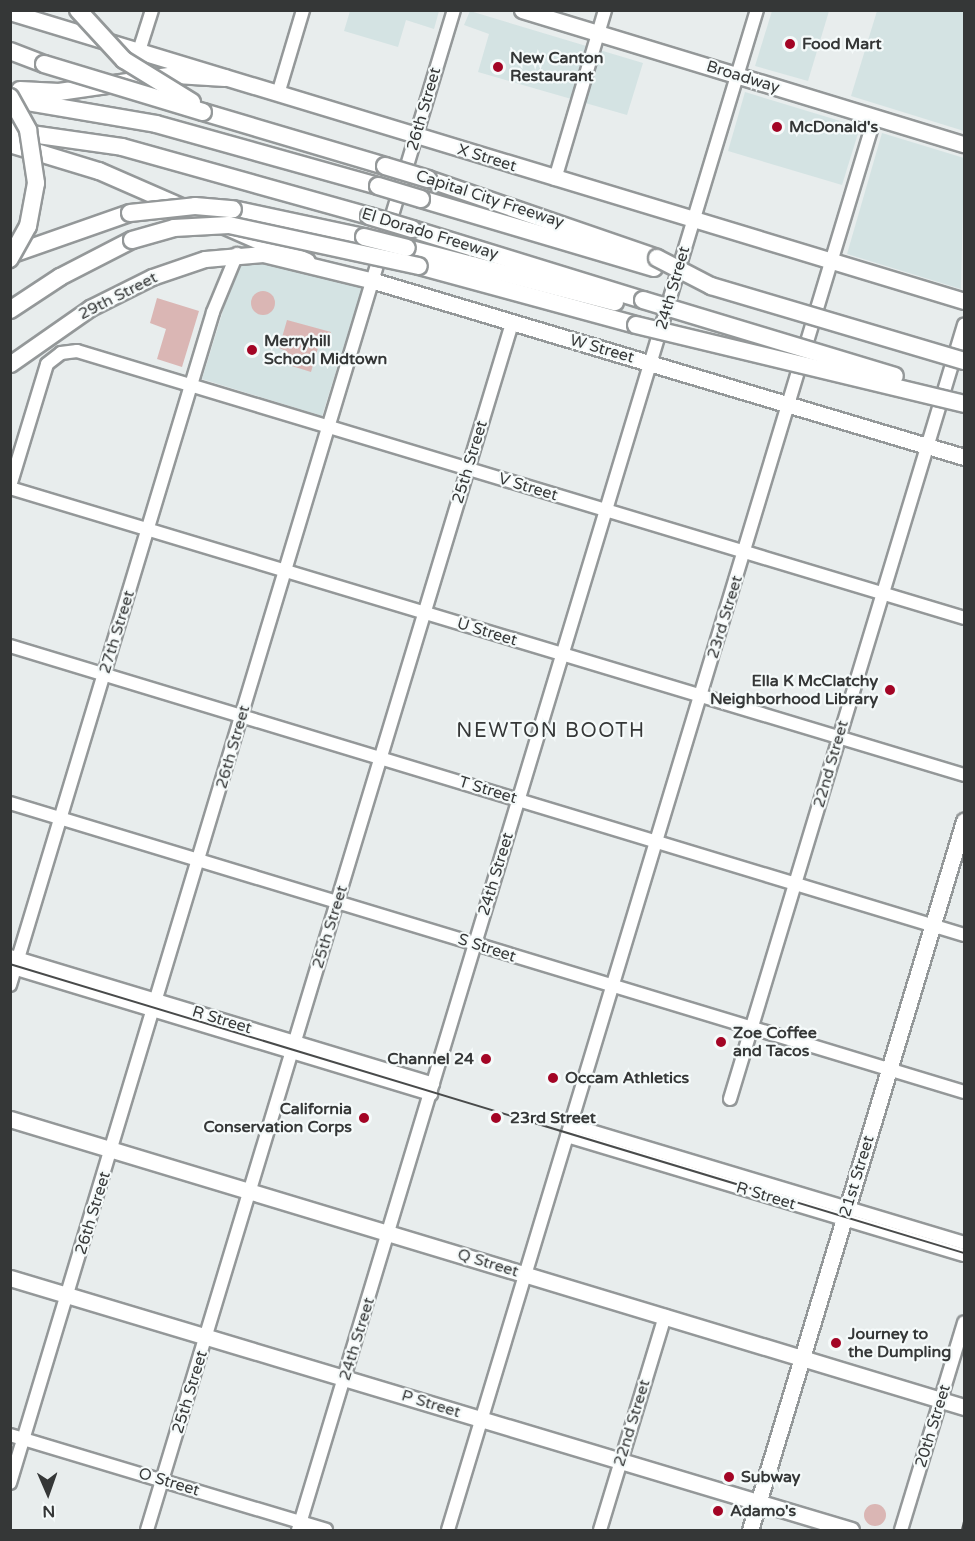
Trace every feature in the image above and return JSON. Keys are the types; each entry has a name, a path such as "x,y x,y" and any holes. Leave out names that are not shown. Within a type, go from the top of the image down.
{"highway":[{"path":"78,10 124,60 203,110"},
{"name":"Capital City Freeway","path":"10,51 44,64 244,122 428,179 711,285 964,361"},
{"path":"10,90 59,92 176,75 225,78"},
{"path":"10,98 28,130 36,183 28,226 10,257"},
{"name":"El Dorado Freeway","path":"10,98 156,124 655,263"},
{"name":"El Dorado Freeway","path":"10,131 122,147 412,229 640,311 844,361 964,397"},
{"path":"10,144 99,171 307,262"},
{"path":"10,257 130,213 195,206 233,209 406,248 640,311 964,404"},
{"path":"10,310 60,277 132,240 174,228 229,225 640,311"}],"main road":[{"name":"Broadway","path":"522,10 964,144"},
{"name":"X Street","path":"10,12 964,302"},
{"name":"W Street","path":"237,254 307,262 964,457"},
{"name":"29th Street","path":"10,364 106,299 205,259 237,254"},
{"name":"21st Street","path":"750,1530 964,821"},
{"name":"Q Street","path":"10,1119 964,1407"},
{"name":"P Street","path":"10,1278 851,1530"}],"street":[{"path":"139,51 152,10"},
{"path":"278,94 303,10"},
{"name":"26th Street","path":"10,1483 156,1006 454,10"},
{"path":"555,179 605,10"},
{"name":"24th Street","path":"299,1526 757,10"},
{"name":"23rd Street","path":"448,1530 875,117"},
{"name":"27th Street","path":"10,985 14,963 61,819 224,279 237,254"},
{"path":"205,259 219,267 224,279"},
{"name":"25th Street","path":"147,1530 512,323"},
{"name":"22nd Street","path":"730,1099 964,325"},
{"name":"V Street","path":"10,487 46,367 57,355 77,351 964,618"},
{"name":"U Street","path":"10,487 964,775"},
{"name":"T Street","path":"10,646 964,935"},
{"name":"S Street","path":"10,803 964,1092"},
{"name":"R Street","path":"14,963 432,1089"},
{"name":"R Street","path":"569,1130 845,1213 964,1243"},
{"name":"R Street","path":"845,1213 964,1255"},
{"name":"22nd Street","path":"600,1530 665,1316"},
{"name":"20th Street","path":"901,1530 964,1322"},
{"name":"O Street","path":"10,1435 162,1480 299,1526 326,1530"}],"shaded area":[{"path":"350,10 439,11 434,29 406,20 398,47 344,31"},
{"path":"470,11 643,63 627,115 478,72 489,34 464,25"},
{"path":"772,11 829,11 808,81 755,66"},
{"path":"877,11 964,11 964,131 851,96"},
{"path":"745,92 860,127 842,185 728,151"},
{"path":"882,133 964,158 961,289 847,254"},
{"path":"239,259 273,261 362,288 322,416 202,379"},
{"path":"263,291 271,295 275,303 271,311 263,315 255,311 251,303 255,295"},
{"path":"157,298 199,311 182,367 157,359 166,329 150,323"},
{"path":"287,320 331,332 327,345 318,348 311,372 279,362 286,351 279,348"},
{"path":"875,1504 883,1507 886,1515 883,1523 875,1526 867,1523 864,1515 867,1507"}],"tram line":[{"path":"10,964 964,1253"}],"railway":[{"path":"962,1530 964,1521"}],"place":[{"name":"Food Mart","path":"790,44"},
{"name":"New Canton Restaurant","path":"498,67"},
{"name":"McDonald's","path":"777,127"},
{"name":"Merryhill School Midtown","path":"252,350"},
{"name":"Ella K McClatchy Neighborhood Library","path":"890,690"},
{"name":"Zoe Coffee and Tacos","path":"721,1042"},
{"name":"Channel 24","path":"486,1059"},
{"name":"Occam Athletics","path":"553,1078"},
{"name":"California Conservation Corps","path":"364,1118"},
{"name":"23rd Street","path":"496,1118"},
{"name":"Journey to the Dumpling","path":"836,1343"},
{"name":"Subway","path":"729,1477"},
{"name":"Adamo's","path":"718,1511"}],"district":[{"name":"NEWTON BOOTH","path":"551,731"}]}
